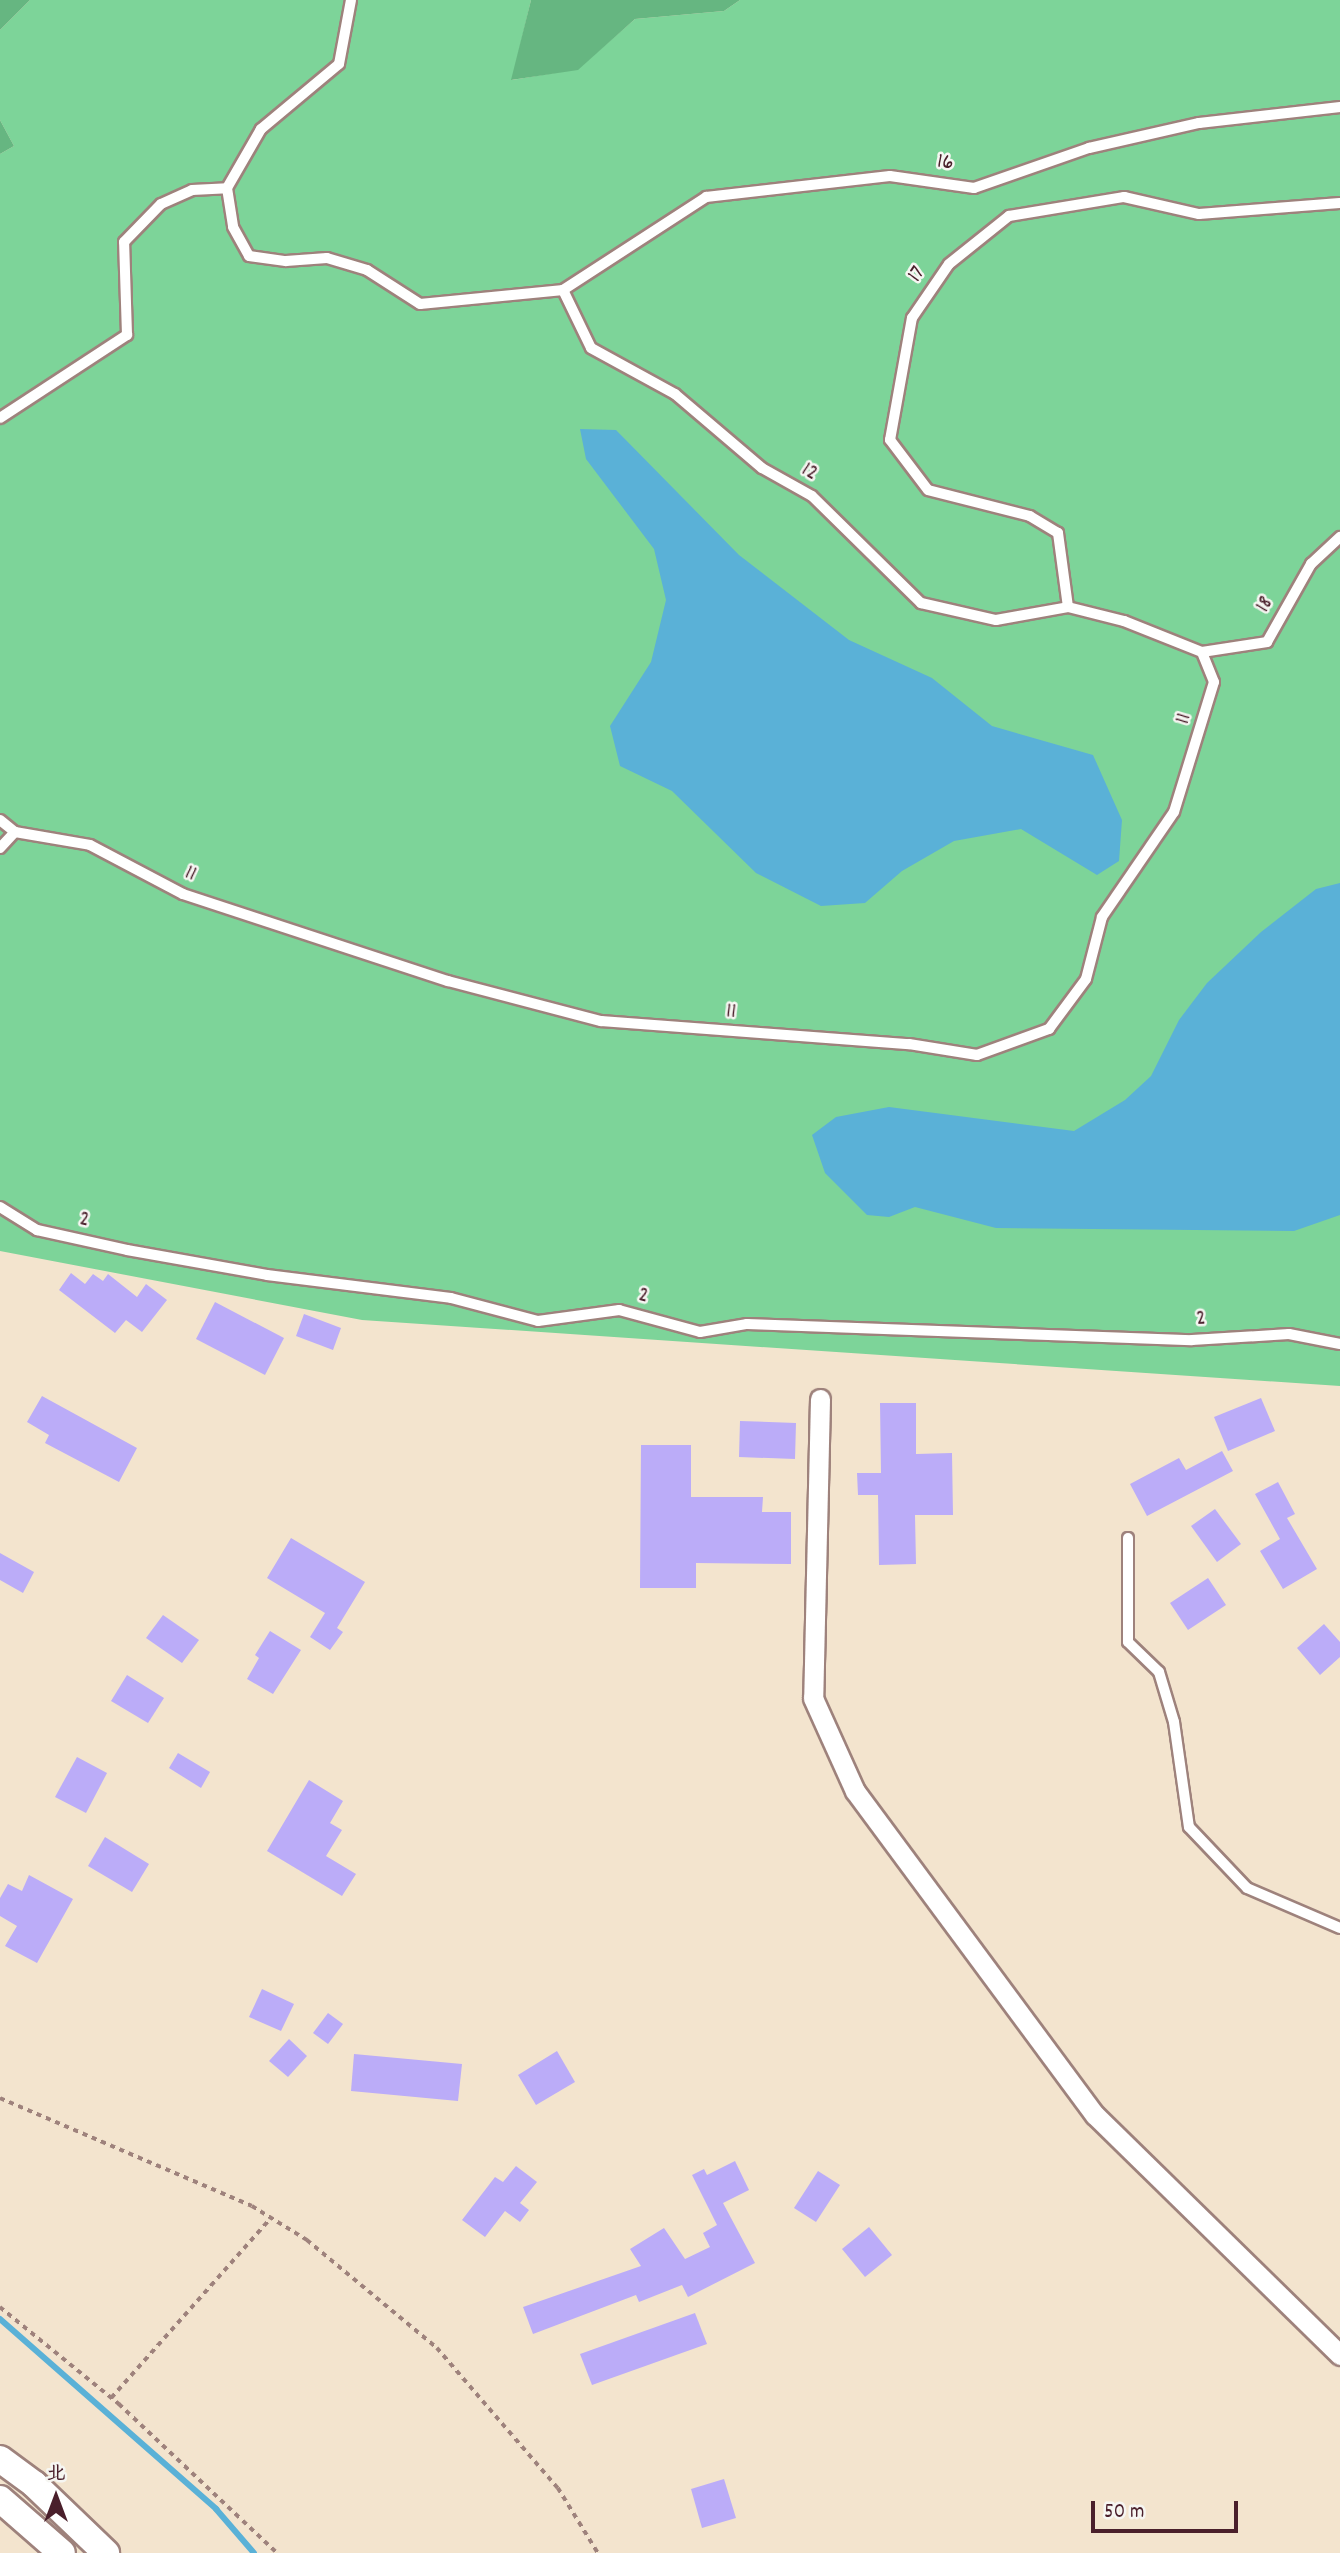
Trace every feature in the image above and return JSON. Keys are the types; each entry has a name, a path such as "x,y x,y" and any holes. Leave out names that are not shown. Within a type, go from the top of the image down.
{"main road":[{"path":"0,2459 106,2553"},
{"path":"0,2466 5,2475 0,2483"},
{"path":"0,2500 57,2548"},
{"path":"57,2548 43,2522 46,2511 75,2523"}],"street":[{"path":"820,1399 813,1698 855,1791 1095,2115 1340,2355"}],"lane":[{"path":"351,0 339,64 261,130 227,188 233,227 249,256 286,261 327,258 367,270 420,304 563,290"},
{"name":"16","path":"563,290 706,197 890,176 974,188 1089,148 1199,123 1340,107"},
{"path":"0,418 127,335 124,242 161,204 192,190 227,188"},
{"name":"17","path":"1068,607 1058,533 1030,516 928,490 890,440 912,318 949,264 1009,216 1124,197 1199,214 1340,203"},
{"name":"12","path":"563,290 591,348 675,394 762,468 812,496 921,603 996,620 1068,607"},
{"name":"18","path":"1202,652 1267,642 1311,564 1340,537"},
{"path":"1068,607 1124,621 1202,652"},
{"name":"11","path":"15,832 90,845 183,894 448,981 601,1021 909,1044 977,1055 1049,1028 1086,979 1102,917 1174,812 1214,682 1202,652"},
{"path":"0,820 15,832 0,848"},
{"name":"2","path":"0,1206 37,1230 127,1250 267,1275 451,1298 538,1321 619,1310 700,1332 747,1324 872,1332 1192,1340 1289,1334 1340,1344"},
{"path":"1128,1538 1128,1642 1158,1672 1174,1722 1189,1827 1247,1888 1340,1928"}],"path":[{"path":"0,2098 271,2218 307,2240 437,2348 558,2488 598,2553"},
{"path":"111,2398 271,2218"},
{"path":"0,2307 111,2398 277,2553"}],"green space":[{"path":"0,0 30,0 0,30"},
{"path":"30,0 531,0 512,80 578,69 635,19 724,11 740,0 1340,0 1340,1386 362,1320 0,1251 0,154 14,146 0,120 0,30"},
{"path":"531,0 740,0 724,11 635,19 578,70 511,80"},
{"path":"0,120 14,146 0,154"}],"water":[{"path":"580,429 616,430 739,555 849,640 932,678 992,726 1093,755 1122,820 1119,861 1097,875 1021,829 954,841 902,871 865,903 821,906 756,873 672,791 620,766 610,726 651,662 666,600 654,549 586,459"},
{"path":"1340,883 1340,1215 1294,1231 996,1228 915,1207 889,1217 867,1215 825,1173 812,1135 836,1117 889,1107 1074,1131 1125,1100 1151,1076 1179,1020 1207,983 1261,932 1316,889"}],"building":[{"path":"71,1273 85,1284 93,1274 103,1281 108,1274 137,1297 146,1284 167,1300 142,1332 126,1320 115,1333 59,1290"},
{"path":"215,1302 284,1338 265,1375 196,1339"},
{"path":"304,1314 341,1328 333,1350 296,1336"},
{"path":"42,1396 137,1448 119,1482 45,1443 49,1435 27,1422"},
{"path":"1261,1398 1275,1431 1228,1451 1214,1417"},
{"path":"880,1403 916,1403 916,1454 952,1453 953,1515 915,1515 916,1564 879,1565 878,1495 858,1495 857,1473 881,1473"},
{"path":"740,1421 796,1423 795,1459 739,1457"},
{"path":"641,1445 691,1445 691,1497 763,1497 762,1512 791,1512 791,1564 696,1563 696,1588 640,1588"},
{"path":"1222,1451 1233,1471 1147,1516 1130,1484 1179,1458 1186,1470"},
{"path":"1278,1482 1295,1514 1287,1518 1317,1569 1283,1589 1260,1551 1280,1539 1255,1494"},
{"path":"1215,1509 1241,1544 1217,1562 1191,1526"},
{"path":"291,1538 365,1582 337,1628 343,1632 330,1650 310,1637 325,1613 267,1578"},
{"path":"0,1553 34,1572 23,1593 0,1580"},
{"path":"1208,1578 1226,1605 1188,1630 1170,1603"},
{"path":"163,1615 199,1640 182,1663 146,1638"},
{"path":"1324,1624 1340,1642 1340,1657 1320,1675 1297,1648"},
{"path":"270,1631 301,1650 273,1694 247,1679 259,1658 255,1655"},
{"path":"127,1675 164,1698 148,1723 111,1701"},
{"path":"178,1753 210,1772 201,1788 169,1768"},
{"path":"77,1757 107,1773 86,1813 55,1797"},
{"path":"309,1780 343,1801 330,1823 342,1830 326,1856 356,1874 342,1896 267,1851"},
{"path":"105,1837 149,1864 132,1892 88,1866"},
{"path":"29,1875 73,1899 37,1963 5,1946 17,1926 0,1916 0,1898 8,1884 22,1891"},
{"path":"262,1989 294,2004 281,2031 249,2017"},
{"path":"328,2013 343,2024 328,2044 313,2033"},
{"path":"289,2039 307,2056 288,2077 269,2061"},
{"path":"557,2051 575,2082 536,2105 518,2075"},
{"path":"354,2054 462,2064 458,2101 351,2091"},
{"path":"735,2161 749,2190 723,2203 755,2263 688,2297 682,2285 639,2302 636,2295 533,2334 523,2307 641,2266 630,2249 664,2228 685,2259 710,2247 703,2233 717,2225 692,2175 704,2169 707,2175"},
{"path":"516,2166 537,2182 520,2203 529,2210 520,2222 505,2211 485,2237 462,2220 495,2177 503,2182"},
{"path":"818,2171 840,2185 816,2222 794,2208"},
{"path":"869,2227 892,2255 865,2277 842,2249"},
{"path":"695,2313 707,2344 592,2385 580,2354"},
{"path":"724,2479 736,2518 702,2528 691,2489"}],"waterway":[{"path":"0,2319 216,2509 254,2553"}]}
